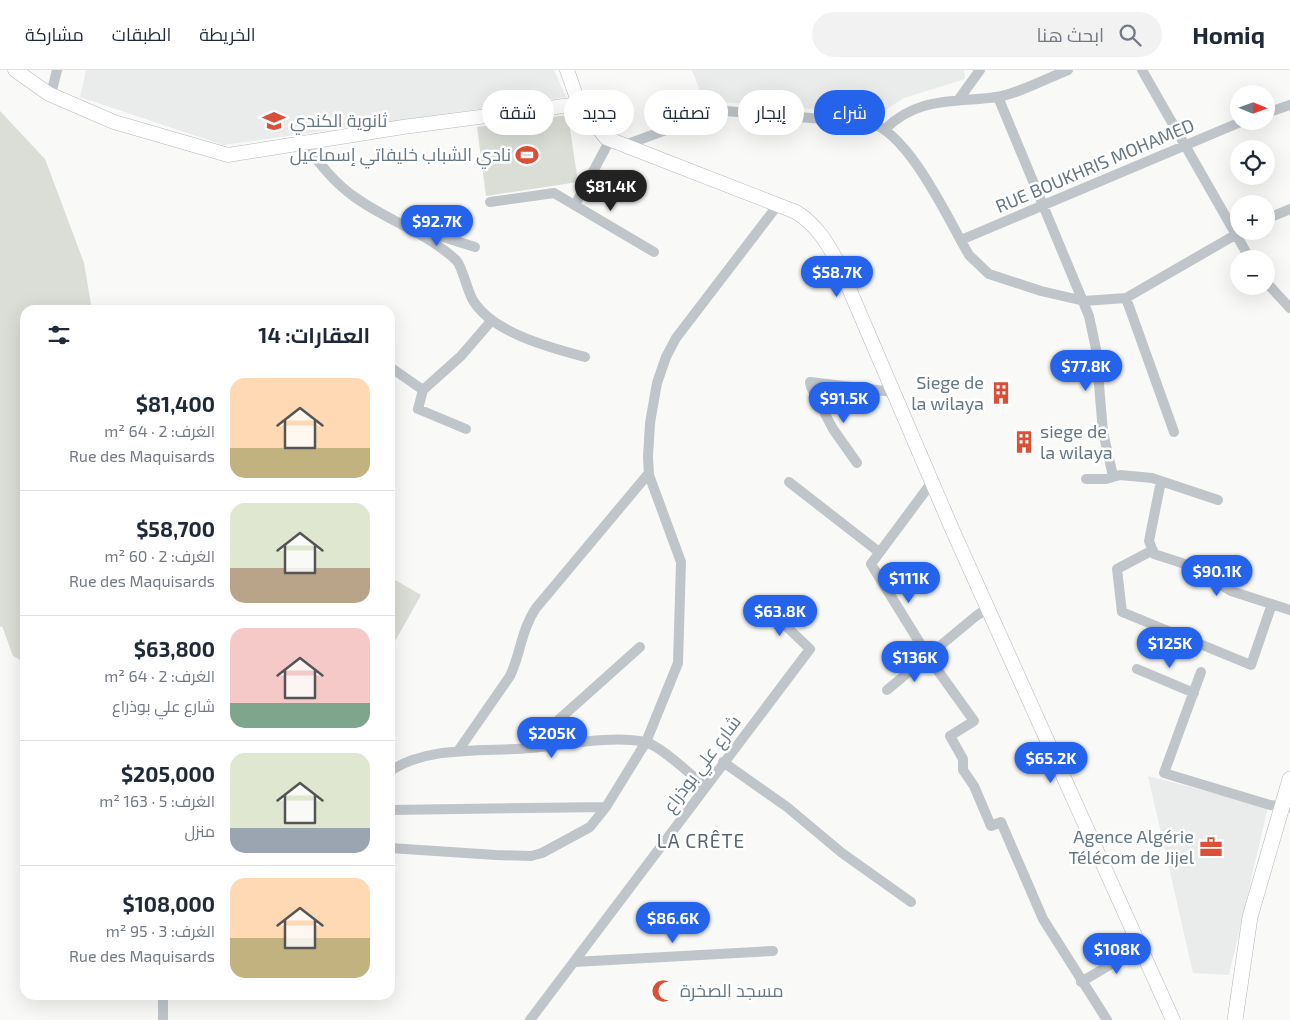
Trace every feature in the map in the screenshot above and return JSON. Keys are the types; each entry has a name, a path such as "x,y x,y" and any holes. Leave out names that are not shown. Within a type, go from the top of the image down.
{"main road":[{"path":"15,70 51,94 114,122 228,154 564,106"},
{"path":"567,70 574,90"},
{"path":"604,135 610,140 805,218 826,241 839,265 932,482 1173,1020"},
{"path":"1235,1020 1250,917 1286,807 1290,780"}],"street":[{"path":"51,94 57,70"},
{"path":"959,99 980,70"},
{"path":"1068,70 998,97 959,99 928,104 900,116 885,129 902,144 914,160 974,262 989,274 1041,292 1084,302 1126,298 1230,237"},
{"path":"1142,70 1230,218"},
{"path":"998,97 1084,302 1094,339 1103,432 1113,476"},
{"path":"1275,110 1290,106"},
{"path":"625,145 704,116 726,111 814,118"},
{"name":"RUE BOUKHRIS MOHAMED","path":"961,240 1230,126"},
{"path":"575,205 610,140"},
{"path":"304,142 325,172 355,198 406,226 458,262 464,284 474,303 492,320 553,348 585,357"},
{"path":"490,202 554,193 654,252"},
{"path":"395,848 535,856 590,827 606,806 646,742 678,663 682,574 679,551 649,473 650,424 657,383 666,357 686,325 777,206"},
{"path":"1275,215 1290,209"},
{"path":"406,226 475,247"},
{"path":"1275,292 1290,308"},
{"path":"1126,298 1174,432"},
{"path":"466,429 418,409 423,390 461,356 492,320"},
{"path":"395,370 423,390"},
{"path":"857,464 833,429 810,387 810,382 893,392"},
{"path":"458,751 510,676 516,664 520,640 531,615 649,473"},
{"path":"1086,479 1128,475 1161,481 1218,500"},
{"path":"1161,481 1149,541 1154,554 1182,563 1231,590 1290,610"},
{"path":"789,482 879,552"},
{"path":"932,482 871,564 928,656 974,721 950,736 963,759 964,770 974,786 991,826 1000,822 1043,919 1081,982 1107,1020"},
{"path":"1153,550 1117,569 1122,612 1251,665 1272,604"},
{"name":"شارع علي بوذراع","path":"530,1020 810,649 766,608"},
{"path":"887,690 988,608"},
{"path":"527,748 640,647"},
{"path":"1137,669 1194,693"},
{"path":"1201,672 1164,773 1270,805 1286,807"},
{"path":"395,768 405,762 458,751 527,748 616,740 646,742 669,757 705,787"},
{"path":"723,762 771,795 842,853 912,902"},
{"path":"395,810 606,806"},
{"path":"1081,982 1140,947"},
{"path":"574,962 773,951"},
{"path":"163,1000 163,1020"}],"shaded area":[{"name":"ثانوية الكندي","path":"86,70 554,70 564,92 564,97 554,99 554,90 482,90 482,109 223,145 80,97"},
{"path":"692,70 964,70 965,79 904,98 885,110 885,90 814,90 814,109 804,108 804,90 738,90 738,103 728,102 728,90 700,90"},
{"path":"0,111 45,159 84,263 91,305 20,305 20,660 13,656 2,626 0,627"},
{"name":"نادي الشباب خليفاتي إسماعيل","path":"564,116 564,135 571,135 578,182 486,196 477,127 482,126 482,135 554,135 554,117"},
{"path":"395,580 421,595 395,641"},
{"name":"Agence Algérie Télécom de Jijel","path":"1148,776 1268,807 1229,975 1193,973"}],"place":[{"name":"ثانوية الكندي","path":"274,121"},
{"name":"نادي الشباب خليفاتي إسماعيل","path":"527,155"},
{"name":"Siege de la wilaya","path":"1001,393"},
{"name":"siege de la wilaya","path":"1024,442"},
{"name":"Agence Algérie Télécom de Jijel","path":"1211,847"},
{"name":"مسجد الصخرة","path":"663,991"}],"district":[{"name":"LA CRÊTE","path":"701,841"}]}
